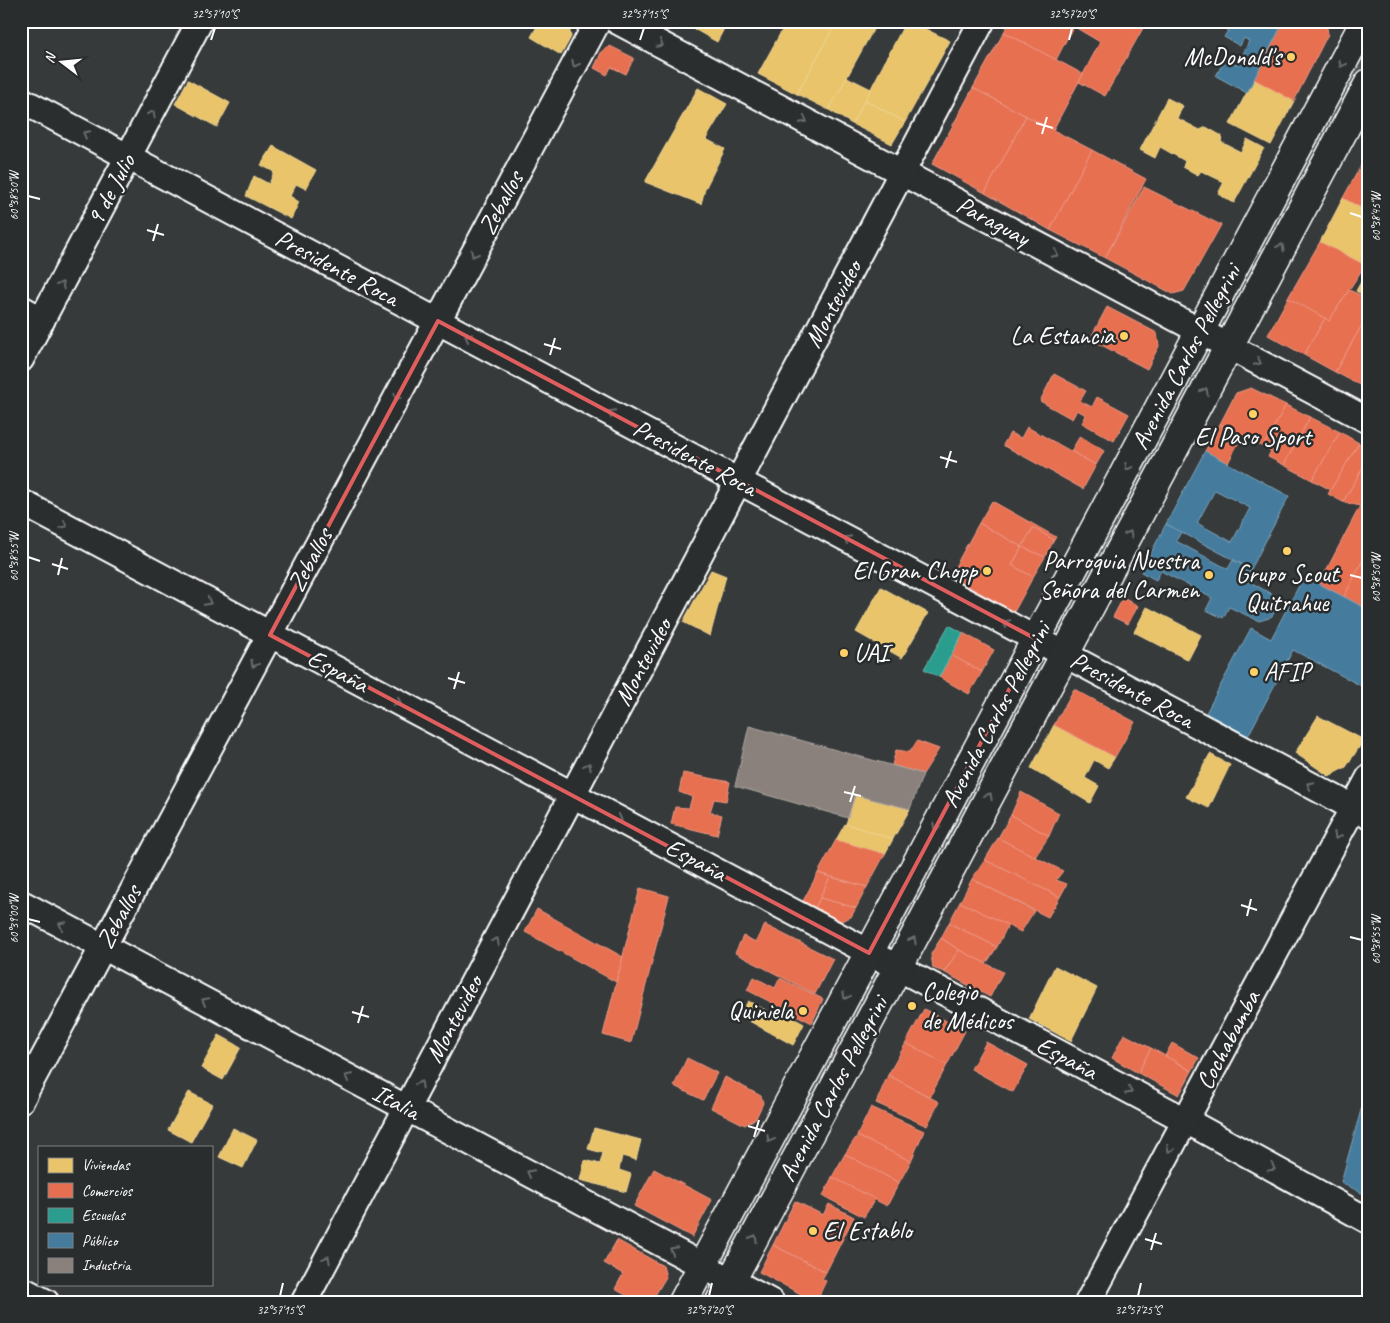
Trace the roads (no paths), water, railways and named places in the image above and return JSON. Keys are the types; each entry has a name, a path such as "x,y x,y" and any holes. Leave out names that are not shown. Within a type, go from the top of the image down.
{"main road":[{"name":"Avenida Carlos Pellegrini","path":"684,1302 1365,21"},
{"name":"Avenida Carlos Pellegrini","path":"726,1291 1369,83"}],"street":[{"name":"9 de Julio","path":"21,359 32,314 129,157 200,21"},
{"name":"Zeballos","path":"21,1100 598,21"},
{"name":"Paraguay","path":"617,21 1369,421"},
{"name":"Montevideo","path":"304,1302 982,21"},
{"name":"Presidente Roca","path":"21,100 1361,812"},
{"name":"España","path":"21,502 1185,1120 1369,1221"},
{"name":"Cochabamba","path":"1088,1302 1185,1120 1361,812 1369,778"},
{"name":"Italia","path":"21,903 703,1266 726,1291 771,1302"},
{"path":"21,1289 46,1302"}],"place":[{"name":"McDonald's","path":"1291,57"},
{"name":"La Estancia","path":"1124,336"},
{"name":"El Paso Sport","path":"1253,414"},
{"name":"Grupo Scout Quitrahue","path":"1287,551"},
{"name":"El Gran Chopp","path":"987,571"},
{"name":"Parroquia Nuestra Señora del Carmen","path":"1209,575"},
{"name":"UAI","path":"844,653"},
{"name":"AFIP","path":"1254,672"},
{"name":"Colegio de Médicos","path":"912,1006"},
{"name":"Quiniela","path":"803,1011"},
{"name":"El Establo","path":"813,1231"}]}
